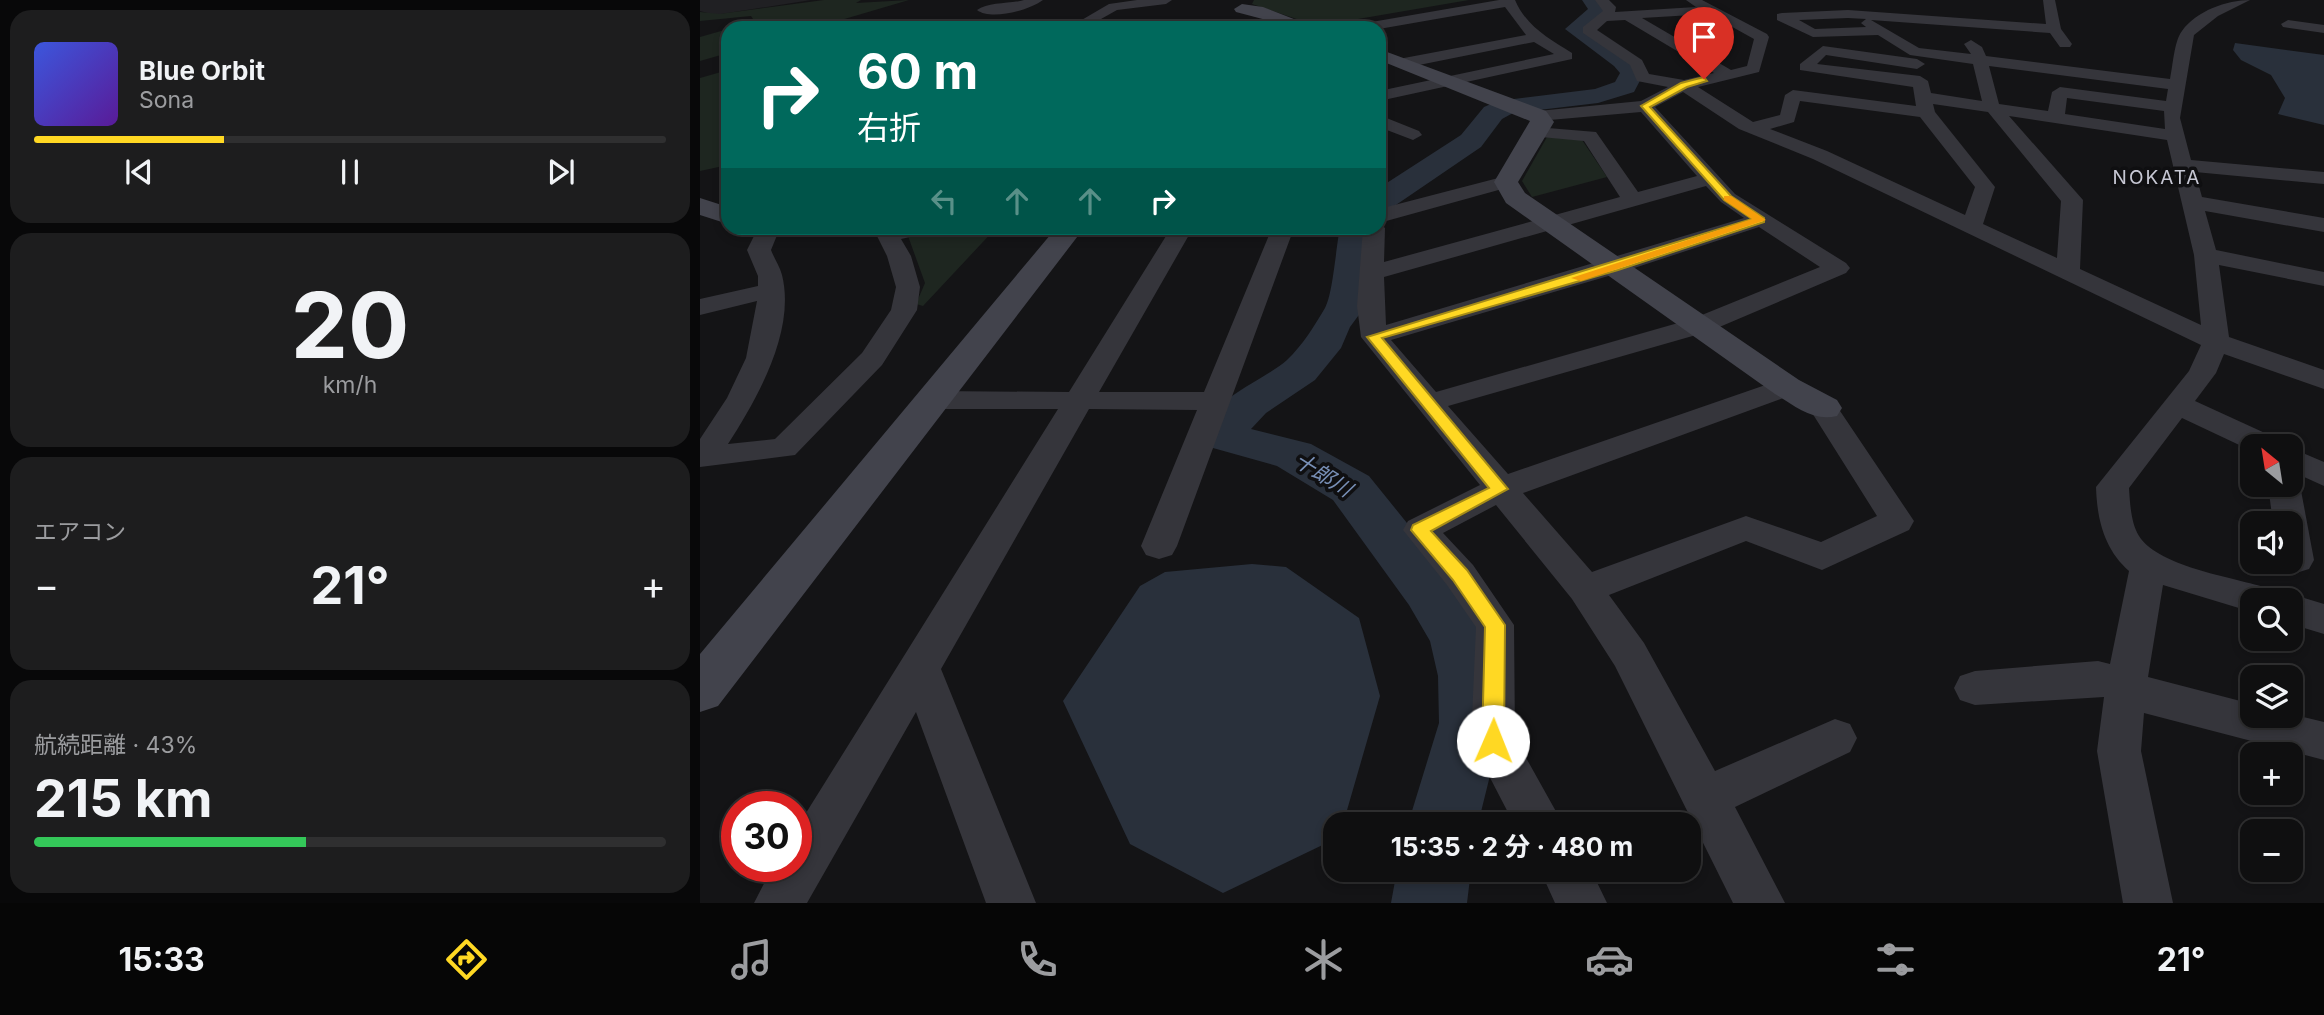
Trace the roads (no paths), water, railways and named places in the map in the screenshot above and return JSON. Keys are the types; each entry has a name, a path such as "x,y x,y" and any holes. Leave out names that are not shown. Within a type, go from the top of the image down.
{"street":[{"path":"984,10 1008,9 1037,0"},
{"path":"1088,21 1114,7 1166,0"},
{"path":"1601,0 1610,7 1588,30 1637,63 1643,78 1684,85 1752,128 1820,155 2216,342 2324,380"},
{"path":"1525,114 1645,106 1684,85 1725,73 1754,69 1762,37 1692,0"},
{"path":"1818,0 1885,31 1916,58 1923,98 1985,187 1971,228"},
{"path":"2240,594 2148,567 2134,556 2114,521 2112,487 2202,373 2216,342 2206,256 2171,118 2187,33 2213,13 2244,0"},
{"path":"1386,23 1509,1 1512,21 1567,56 1386,94"},
{"path":"1931,3 1942,18 1977,50 1991,105 2072,200 2068,273"},
{"path":"1235,21 1244,5 1288,21"},
{"path":"2003,23 2038,46 2069,50 2054,29 2047,7"},
{"path":"1602,17 1713,10"},
{"path":"1885,31 1814,33 1782,17 1847,14 1942,18 2054,29"},
{"path":"1630,17 1725,73"},
{"path":"2288,24 2324,29"},
{"path":"1716,29 1744,26"},
{"path":"1660,34 1688,32"},
{"path":"1405,63 1536,37"},
{"path":"1386,50 1405,63 1525,114 1590,136 1633,200"},
{"path":"1923,98 1805,67 1823,50 1916,58 1979,58 2178,85"},
{"path":"2056,116 2060,92 2175,107"},
{"path":"1752,128 1788,118 1793,94 1923,98 1991,105 2174,136"},
{"path":"1428,404 1701,325 1838,268 1728,198 1645,106"},
{"path":"1525,114 1506,182 1515,198 1787,387 1824,408 1897,521 1822,557 1746,528 1585,589"},
{"path":"1386,123 1413,135"},
{"path":"2183,165 2324,178"},
{"path":"1372,274 1708,178"},
{"path":"1386,214 1506,182"},
{"path":"2193,202 2324,225"},
{"path":"700,206 721,214"},
{"path":"1374,337 1614,267 1760,220"},
{"path":"702,456 745,396 771,316 770,275 759,250 766,235"},
{"path":"702,456 784,448 872,359 904,310 908,287 888,235"},
{"path":"700,691 1064,235"},
{"path":"779,903 921,670 1178,235"},
{"path":"1158,546 1280,235"},
{"path":"1374,235 1370,306 1374,337 1585,589 1630,655 1760,903"},
{"path":"2206,256 2324,279"},
{"path":"700,307 770,289"},
{"path":"1532,812 1493,741 1495,625 1460,575 1420,530 1500,489 1787,387"},
{"path":"933,400 1216,401"},
{"path":"2176,404 2241,434"},
{"path":"2303,464 2324,475"},
{"path":"2148,567 2126,685 2119,751 2148,903"},
{"path":"2303,613 2324,619"},
{"path":"921,670 1011,903"},
{"path":"1975,688 2098,678 2126,685 2148,697 2324,741"},
{"path":"1705,798 1835,738"},
{"path":"1571,882 1582,903"}],"waterway":[{"name":"十郎川","path":"1386,197 1471,141 1493,113 1507,106 1598,96 1625,87 1632,73 1622,61 1575,29 1598,11 1598,6 1591,0"},
{"name":"十郎川","path":"1355,235 1345,308 1331,325 1321,348 1300,371 1250,404 1228,425 1229,438 1294,455 1351,488 1429,590 1459,638 1469,676 1471,723 1446,812"},
{"name":"十郎川","path":"1429,903 1432,882"}],"district":[{"name":"NOKATA","path":"2157,177"}]}
